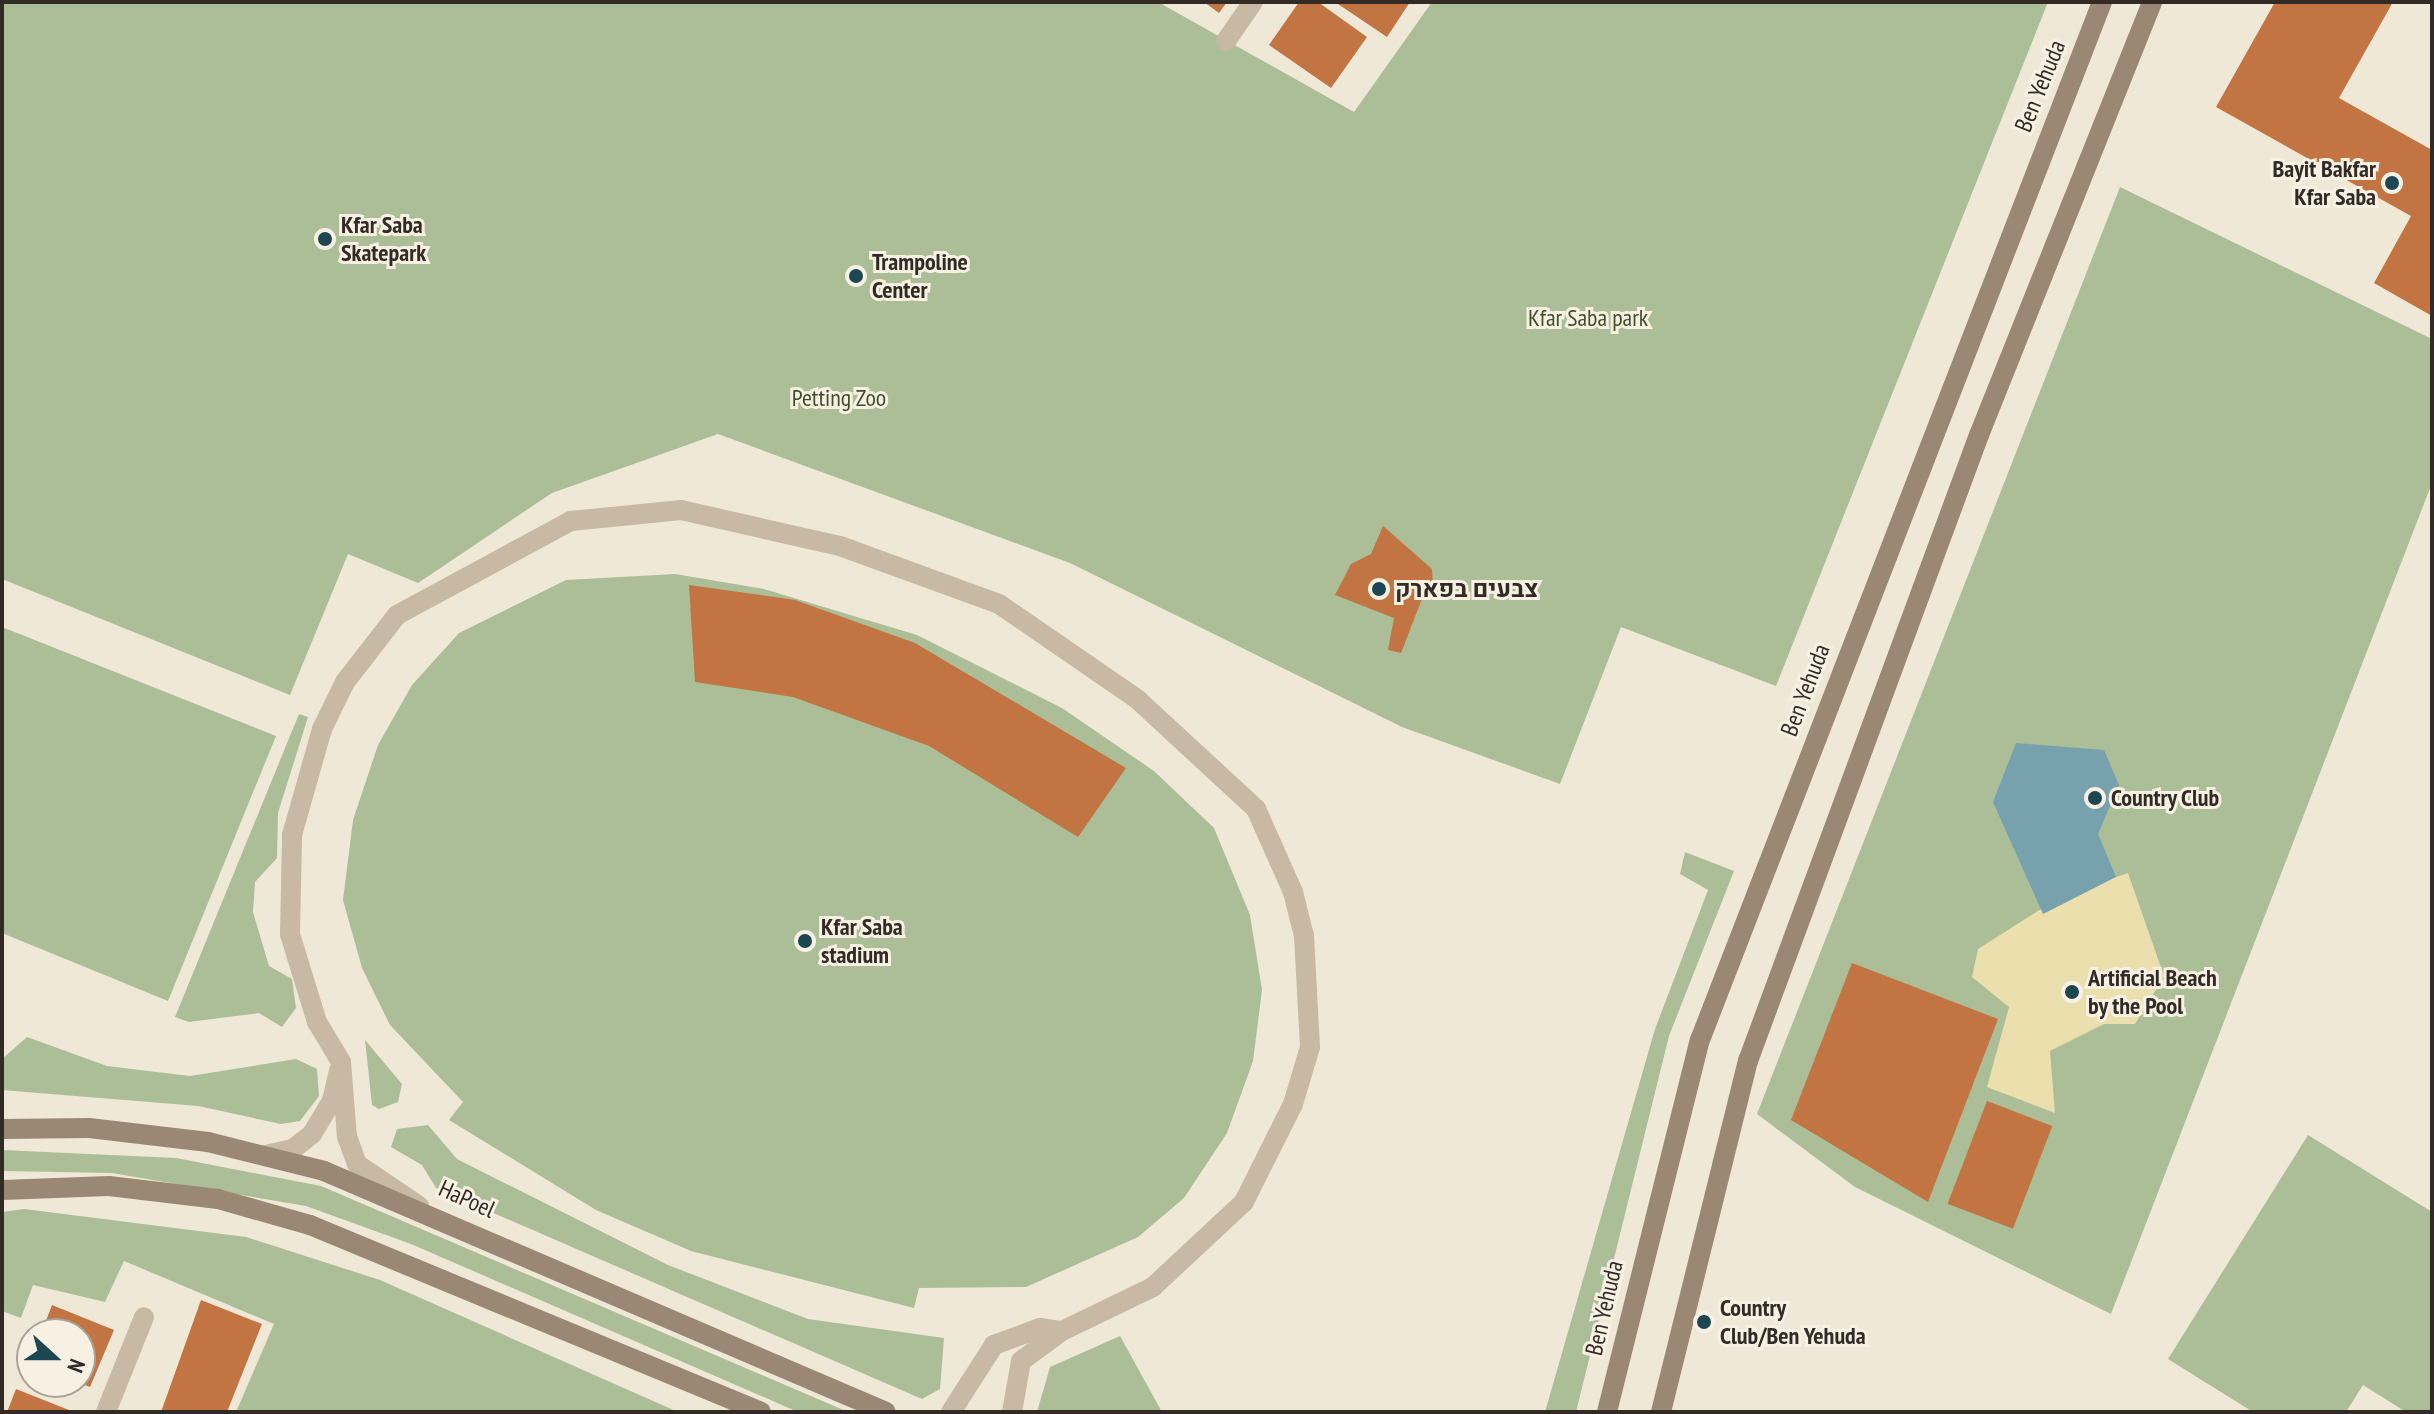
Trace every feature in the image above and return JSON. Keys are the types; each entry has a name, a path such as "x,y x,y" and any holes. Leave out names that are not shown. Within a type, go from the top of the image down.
{"main road":[{"name":"Ben Yehuda","path":"1607,1412 1700,1040 2102,2"},
{"path":"1661,1412 1748,1061 1979,435 2152,2"},
{"name":"HaPoel","path":"2,1129 89,1128 266,1155 419,1206 886,1412"},
{"path":"2,1190 109,1186 218,1199 310,1225 761,1412"}],"street":[{"path":"1226,41 1253,2"},
{"path":"419,1206 357,1164 341,1062 317,1022 290,934 292,835 322,729 370,643 397,615 571,521 681,510 840,546 985,599 1137,699 1256,809 1293,892 1310,974 1310,1047 1293,1104 1244,1202 1153,1287 1062,1331 1021,1361 1012,1412"},
{"path":"266,1155 293,1149 325,1119 341,1062"},
{"path":"106,1412 144,1317"},
{"path":"951,1412 994,1345 1040,1328 1062,1331"}],"green space":[{"name":"Kfar Saba park","path":"2,2 1158,2 1354,112 1432,2 2048,2 1776,686 1621,627 1560,784 1402,727 1070,563 718,434 552,493 418,583 348,554 290,695 2,579"},
{"name":"Country Club","path":"2120,187 2432,339 2432,483 2111,1314 1855,1187 1757,1114"},
{"name":"Kfar Saba stadium","path":"675,574 764,589 917,635 1062,708 1154,771 1214,828 1250,915 1262,990 1253,1061 1227,1133 1184,1198 1138,1237 1026,1287 919,1288 914,1308 691,1251 596,1210 449,1120 463,1102 390,1025 362,968 343,900 353,820 378,745 412,685 459,633 566,580"},
{"path":"2,627 276,736 168,1001 2,933"},
{"path":"299,714 308,717 278,813 277,858 255,882 253,912 269,966 292,979 296,1008 282,1027 259,1013 189,1022 175,1017"},
{"path":"1685,852 1734,871 1669,1036 1576,1412 1545,1412 1655,1029 1708,890 1680,874"},
{"path":"27,1037 107,1066 190,1076 296,1059 317,1069 319,1096 300,1121 281,1124 198,1106 2,1090 2,1059"},
{"path":"365,1040 402,1084 398,1102 379,1109 372,1105"},
{"path":"428,1125 457,1159 668,1265 808,1319 944,1338 940,1389 922,1399 436,1188 422,1165 391,1147 397,1129"},
{"path":"2308,1135 2432,1212 2432,1412 2406,1412 2363,1385 2346,1412 2253,1412 2168,1359"},
{"path":"2,1150 176,1158 321,1186 848,1412 798,1412 411,1244 306,1206 112,1173 2,1171"},
{"path":"24,1209 246,1237 380,1280 678,1412 236,1412 274,1324 124,1261 105,1302 33,1285 21,1318 2,1311 2,1212"},
{"path":"1120,1336 1162,1412 1037,1412 1050,1367"}],"sand":[{"name":"Artificial Beach by the Pool","path":"2128,873 2164,976 2135,1024 2104,1024 2050,1051 2055,1113 1987,1087 2009,1007 1972,977 1978,949 2065,894"}],"water":[{"path":"2016,743 2104,750 2119,785 2098,834 2116,877 2043,914 1993,802"}],"building":[{"path":"1204,2 1227,2 1219,13"},
{"path":"1299,2 1318,2 1367,37 1331,88 1269,45"},
{"path":"1335,2 1410,2 1387,37"},
{"name":"Bayit Bakfar Kfar Saba","path":"2275,2 2393,2 2339,98 2432,150 2432,316 2374,283 2411,216 2216,107"},
{"name":"צבעים בפארק","path":"1383,526 1432,569 1433,586 1415,585 1425,591 1401,653 1388,650 1394,618 1335,595 1351,564 1371,554"},
{"path":"689,585 795,600 915,643 1126,768 1078,837 929,746 793,697 695,682"},
{"path":"1852,963 1998,1019 1928,1202 1791,1120"},
{"path":"1987,1101 2052,1126 2013,1229 1948,1204"},
{"path":"201,1300 262,1324 227,1412 161,1412"},
{"path":"52,1305 84,1318 47,1318"},
{"path":"96,1323 114,1330 96,1373"},
{"path":"16,1389 16,1398 39,1398 74,1412 7,1412"}],"place":[{"name":"Bayit Bakfar Kfar Saba","path":"2392,183"},
{"name":"Kfar Saba Skatepark","path":"325,239"},
{"name":"Trampoline Center","path":"856,276"},
{"name":"צבעים בפארק","path":"1379,589"},
{"name":"Country Club","path":"2095,798"},
{"name":"Kfar Saba stadium","path":"805,941"},
{"name":"Artificial Beach by the Pool","path":"2072,992"},
{"name":"Country Club/Ben Yehuda","path":"1704,1322"}],"park label":[{"name":"Petting Zoo","path":"839,398"}]}
